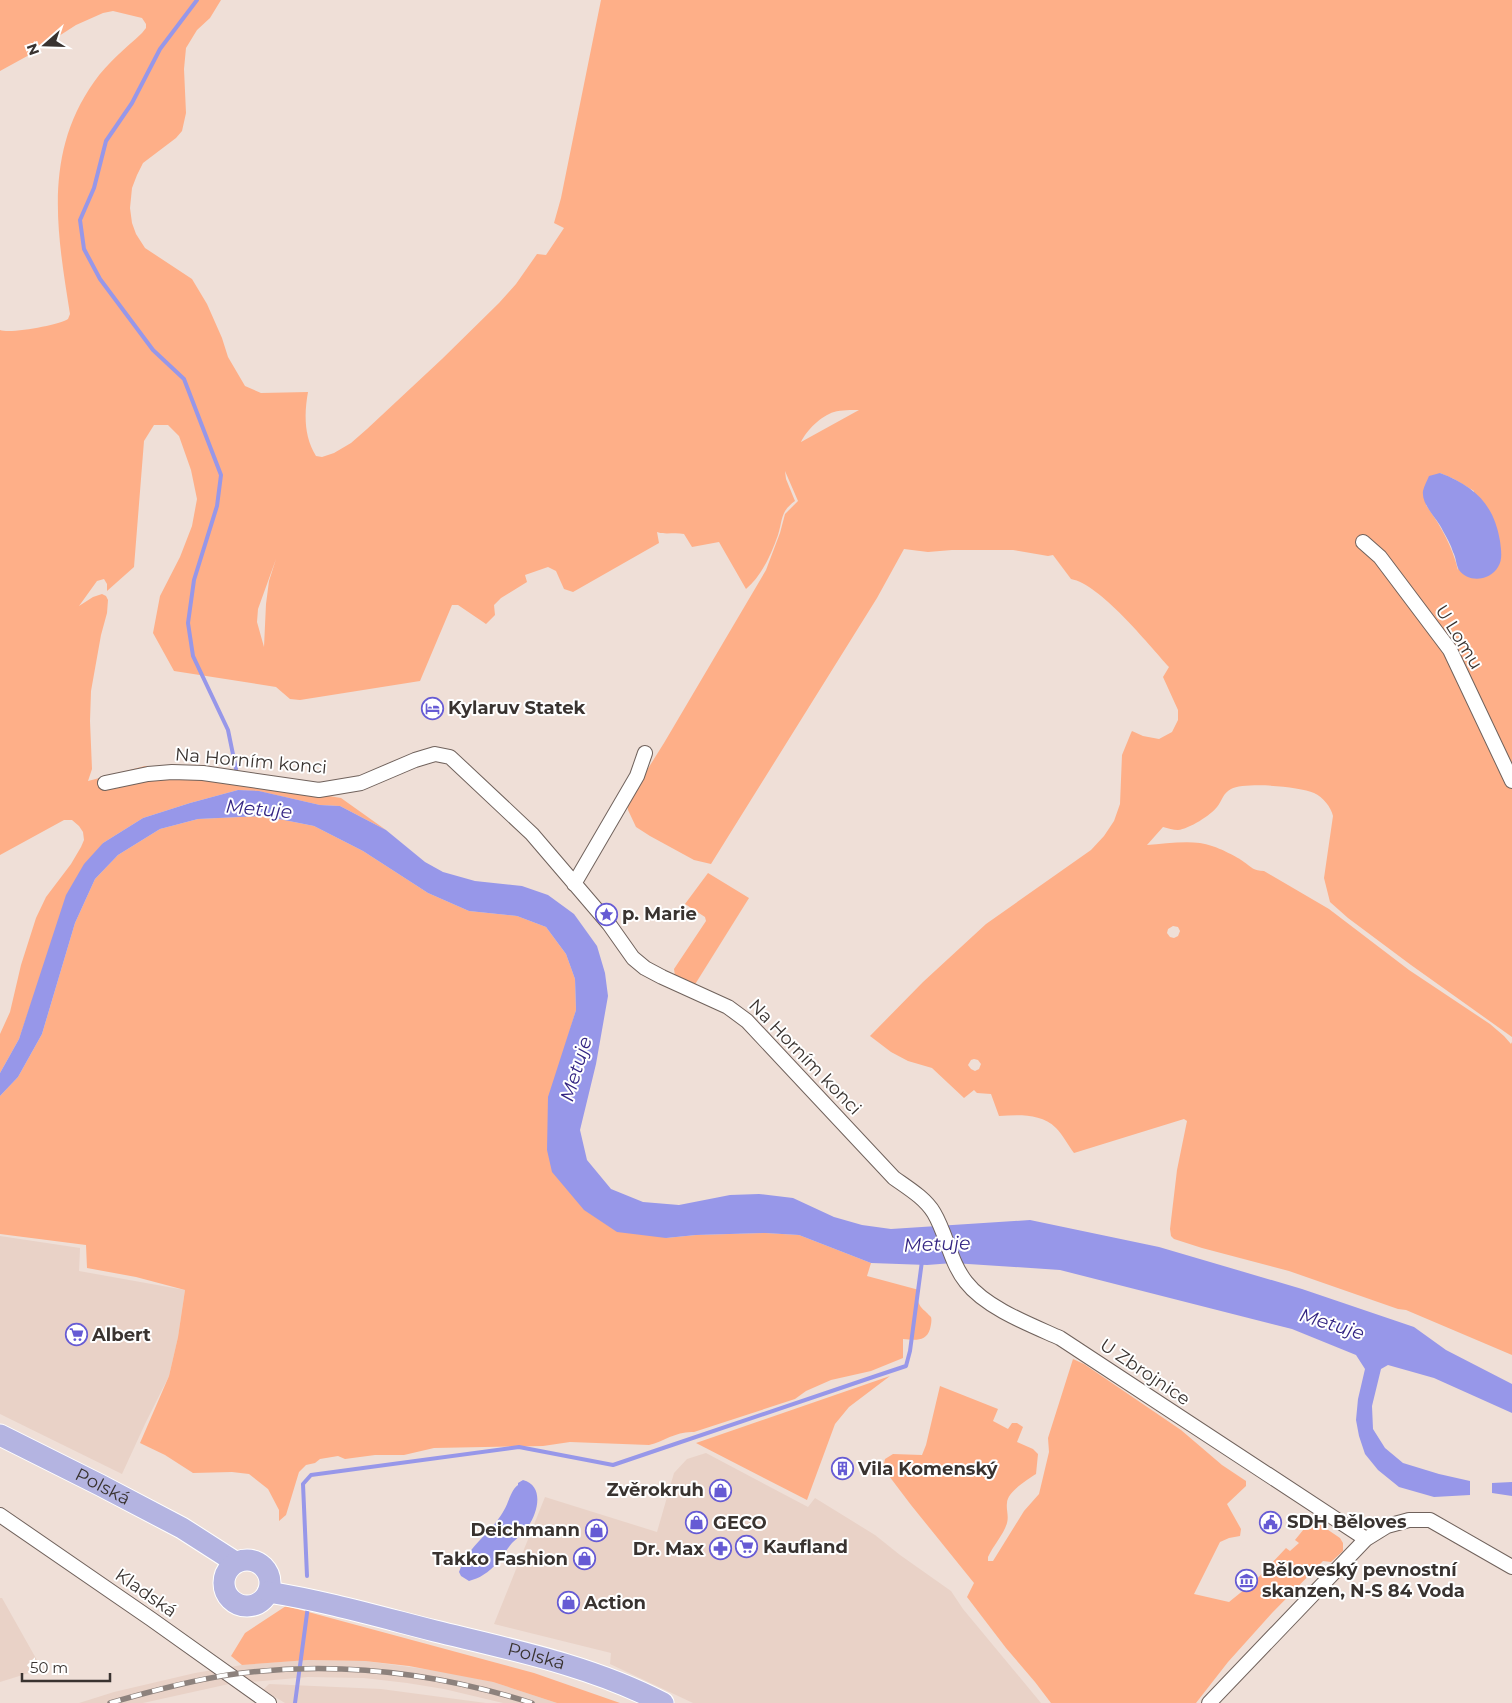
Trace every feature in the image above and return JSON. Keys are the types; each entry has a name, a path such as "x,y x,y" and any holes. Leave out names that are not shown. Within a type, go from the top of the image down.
{"main road":[{"name":"Polská","path":"0,1436 182,1528 231,1567"},
{"path":"248,1559 255,1560 264,1566 269,1584 265,1597 256,1604 244,1606 229,1597 224,1587 225,1576 231,1567 248,1559"},
{"name":"Polská","path":"269,1584 302,1588 406,1623 592,1671 621,1682 663,1703"}],"street":[{"name":"U Lomu","path":"1363,542 1380,557 1450,650 1512,781"},
{"path":"574,884 637,776 645,753"},
{"name":"Na Horním konci","path":"104,782 148,774 172,772 204,773 319,790 361,783 415,760 435,754 450,757 532,834 609,924 633,958 645,968 728,1007 747,1021 894,1178 922,1199 934,1213"},
{"name":"U Zbrojnice","path":"934,1213 959,1273 973,1290 1006,1314 1060,1338 1366,1539"},
{"name":"Kladská","path":"0,1515 152,1619 269,1703"},
{"path":"1209,1703 1366,1539 1387,1526 1409,1520 1430,1520 1512,1567"}],"shaded area":[{"path":"0,0 221,0 210,18 197,30 186,48 184,69 186,113 182,131 176,138 143,163 132,188 130,208 132,223 136,234 145,248 192,279 207,304 228,357 245,386 261,393 308,392 306,409 307,433 316,456 322,457 334,453 351,443 442,359 499,303 516,284 537,254 546,255 564,228 554,223 561,198 601,0 1512,0 1512,1037 1411,965 1348,918 1330,902 1324,878 1333,816 1326,803 1314,793 1297,788 1272,786 1248,786 1231,789 1224,795 1219,805 1205,818 1183,829 1176,830 1163,827 1147,845 1205,844 1228,853 1255,869 1264,871 1329,909 1409,970 1490,1024 1511,1044 1512,1042 1512,1355 1406,1310 1398,1309 1289,1271 1174,1239 1171,1236 1170,1229 1177,1170 1187,1121 1184,1119 1074,1153 1059,1131 1050,1123 1029,1116 999,1116 991,1094 977,1093 974,1090 964,1098 932,1068 908,1061 891,1052 870,1036 923,982 986,924 1091,850 1114,821 1120,804 1122,755 1132,731 1143,736 1159,739 1172,732 1178,720 1178,710 1163,677 1169,667 1109,603 1083,583 1071,579 1053,555 1048,556 1013,550 928,552 904,549 877,598 711,864 694,860 636,827 628,810 627,802 766,570 780,533 785,514 798,501 785,471 786,479 795,501 784,512 778,535 769,557 757,577 746,589 719,542 692,547 684,534 657,532 659,543 573,592 564,589 556,571 548,567 525,575 527,582 501,598 494,605 495,615 486,624 458,605 452,605 420,681 300,700 290,699 276,687 174,671 153,633 160,596 180,557 192,526 197,499 191,470 179,436 168,425 154,425 144,441 134,567 107,591 107,584 104,579 97,581 79,606 93,597 102,594 108,600 91,691 92,769 88,781 145,766 341,798 386,830 340,806 320,805 258,791 238,790 143,818 103,843 37,987 19,1039 0,1073 0,1034 10,1012 21,965 36,918 46,897 71,864 84,840 83,832 79,826 72,820 64,820 0,855 0,330 14,331 35,328 68,319 70,314 58,224 58,194 61,165 67,137 78,109 94,82 111,62 142,33 146,28 146,24 142,18 113,11 103,13 76,25 31,54 0,71","holes":["859,410 801,442 819,420 837,411","1440,473 1474,491 1458,570 1445,536 1426,505","276,559 269,581 264,647 257,622 258,609","1173,926 1178,927 1180,931 1178,936 1174,938 1170,937 1167,933 1168,929","974,1059 978,1060 981,1064 979,1069 975,1071 968,1065"]},
{"path":"264,816 314,826 363,851 428,893 469,911 517,916 546,927 566,954 575,979 576,1010 564,1050 547,1150 666,1238 765,1233 799,1235 871,1263 867,1276 919,1290 919,1304 931,1317 931,1326 926,1336 912,1340 903,1339 903,1358 871,1371 831,1380 806,1391 795,1399 649,1445 570,1442 543,1446 434,1448 404,1455 375,1455 345,1459 338,1456 320,1459 315,1463 306,1465 299,1472 286,1515 279,1521 279,1510 268,1489 249,1474 232,1472 193,1473 165,1455 140,1443 169,1376 178,1337 185,1290 136,1277 87,1268 86,1245 0,1234 0,1096 18,1077 42,1034 75,923 95,879 118,855 160,829 198,819"},
{"path":"708,873 749,898 694,986 675,976 674,969 706,921 705,917 685,904"},
{"path":"0,1236 80,1248 79,1271 185,1290 178,1337 169,1376 122,1474 0,1414"},
{"path":"1073,1359 1084,1364 1181,1430 1222,1465 1246,1481 1246,1486 1227,1504 1241,1529 1240,1536 1220,1542 1194,1594 1229,1602 1255,1581 1286,1548 1290,1551 1299,1543 1295,1540 1312,1519 1340,1538 1343,1543 1343,1551 1331,1562 1323,1561 1272,1613 1228,1662 1196,1703 1051,1703 967,1597 974,1583 883,1468 885,1459 893,1454 922,1455 940,1386 998,1409 993,1421 1008,1429 1012,1423 1017,1423 1023,1427 1017,1442 1033,1449 1038,1454 1036,1474 1018,1487 1008,1499 1007,1523 988,1557 988,1561 993,1561 1024,1511 1039,1494 1049,1452 1048,1438"},
{"path":"890,1376 849,1407 835,1424 807,1500 696,1443"},
{"path":"706,1453 808,1507 815,1498 875,1535 951,1591 963,1609 1041,1703 693,1703 610,1664 611,1653 494,1624 545,1497 657,1532 674,1473 687,1459"},
{"path":"0,1598 2,1598 42,1669 0,1682"},
{"path":"286,1606 534,1673 620,1703 557,1703 493,1682 409,1666 365,1661 308,1660 242,1665 231,1656 245,1633"},
{"path":"308,1660 365,1661 447,1672 493,1682 557,1703 503,1703 444,1689 407,1683 364,1678 308,1677 229,1684 143,1703 79,1703 114,1692 195,1673 242,1665"},
{"path":"269,1684 381,1689 486,1703 285,1703 263,1690"}],"water":[{"path":"1440,473 1472,490 1493,517 1500,541 1501,558 1500,564 1494,572 1485,578 1468,577 1459,570 1449,542 1425,501 1423,491 1429,476"},
{"name":"Metuje","path":"238,790 259,791 320,805 340,806 386,830 425,862 443,872 475,881 522,886 548,895 574,914 597,946 605,973 608,996 596,1064 580,1130 587,1160 611,1189 643,1202 679,1205 730,1195 759,1194 793,1198 834,1217 862,1225 891,1229 1030,1220 1159,1247 1302,1289 1414,1327 1446,1350 1512,1384 1512,1413 1434,1378 1388,1365 1381,1369 1372,1406 1373,1429 1385,1448 1403,1463 1470,1481 1470,1495 1434,1497 1399,1487 1378,1470 1365,1454 1356,1420 1358,1399 1365,1369 1356,1355 1292,1329 1060,1270 953,1263 927,1265 871,1263 799,1235 765,1233 666,1238 617,1232 584,1210 552,1172 547,1150 548,1097 576,1010 575,979 566,954 546,927 517,916 469,911 428,893 363,851 314,826 264,816 198,819 160,829 118,855 95,879 75,923 42,1034 18,1077 0,1096 0,1073 19,1039 66,895 84,864 103,843 143,818"},
{"path":"523,1480 535,1488 537,1495 536,1509 530,1523 492,1569 469,1581 461,1576 459,1572 467,1555 498,1520 513,1490"},
{"path":"1512,1482 1512,1496 1492,1493 1492,1483"}],"waterway":[{"path":"197,0 160,49 132,103 106,141 94,188 80,220 84,249 100,279 153,350 184,379 221,475 217,506 194,580 188,623 193,656 228,730 236,769"},
{"name":"Metuje","path":"307,1576 303,1484 311,1475 519,1447 613,1465 906,1366 910,1351 922,1261"},
{"path":"295,1703 308,1606"}],"railway":[{"path":"110,1703 213,1677 305,1669 343,1669 420,1677 458,1683 532,1703"}],"place":[{"name":"Kylaruv Statek","path":"432,708"},
{"name":"p. Marie","path":"606,914"},
{"name":"Albert","path":"76,1335"},
{"name":"Vila Komenský","path":"842,1469"},
{"name":"Zvěrokruh","path":"720,1490"},
{"name":"SDH Běloves","path":"1271,1522"},
{"name":"GECO","path":"697,1523"},
{"name":"Deichmann","path":"596,1530"},
{"name":"Kaufland","path":"747,1547"},
{"name":"Dr. Max","path":"720,1549"},
{"name":"Takko Fashion","path":"584,1559"},
{"name":"Běloveský pevnostní skanzen, N-S 84 Voda","path":"1246,1580"},
{"name":"Action","path":"568,1603"}]}
